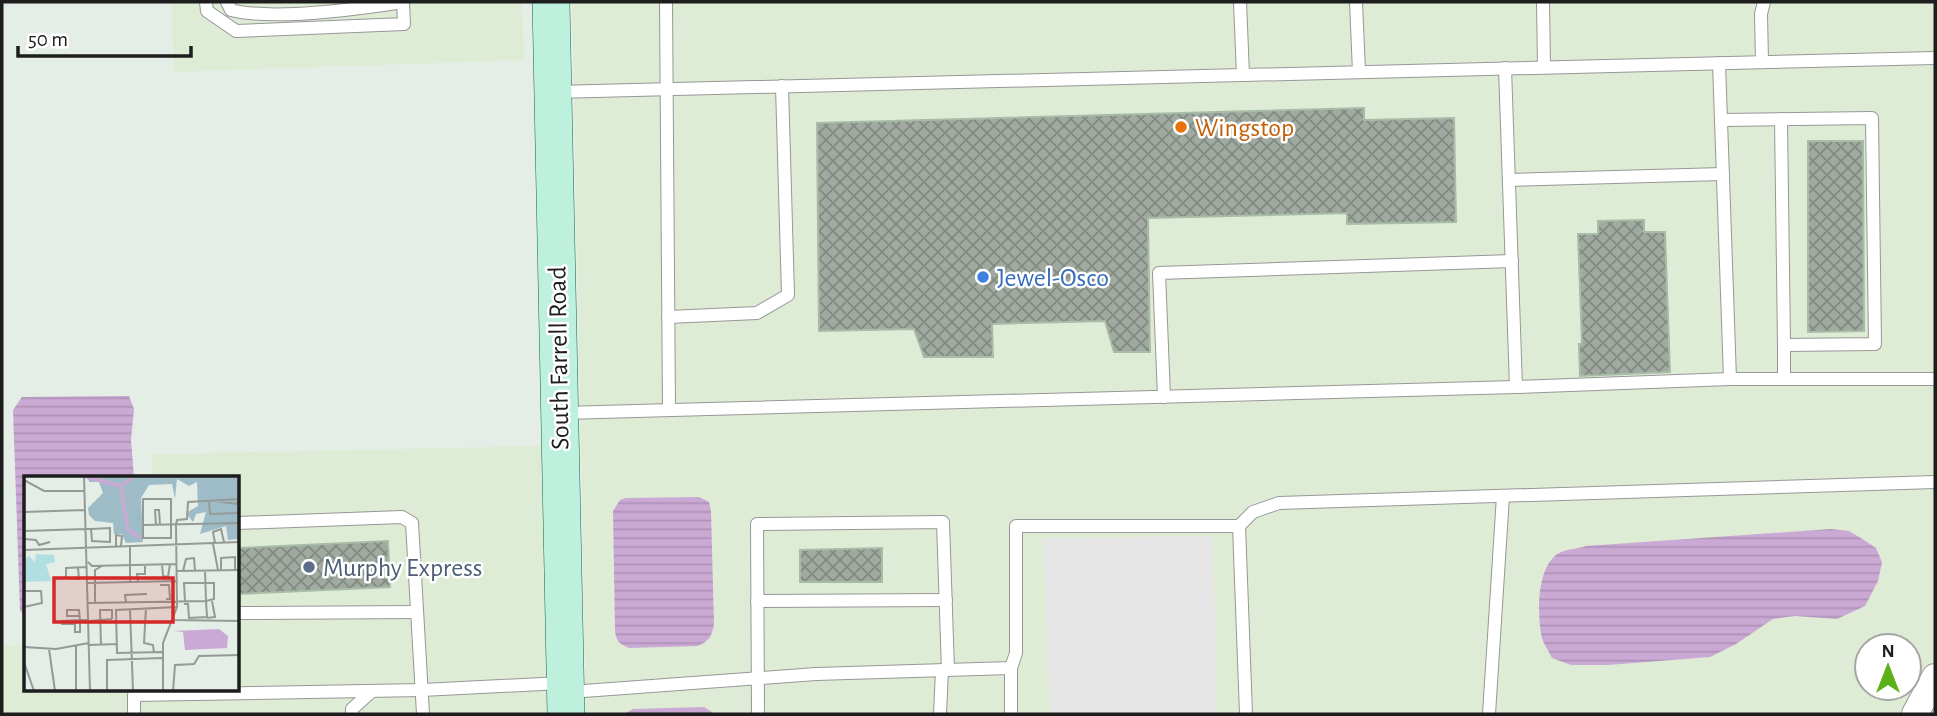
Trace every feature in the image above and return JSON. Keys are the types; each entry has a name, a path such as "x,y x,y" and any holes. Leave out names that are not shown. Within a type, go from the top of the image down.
{"street":[{"name":"South Farrell Road","path":"551,2 566,696"},
{"path":"1915,714 1934,681"}],"lane":[{"path":"206,2 207,11 236,31 404,24 403,2 249,15 231,10 227,2"},
{"path":"666,2 669,410"},
{"path":"1240,2 1243,75"},
{"path":"1356,2 1359,72"},
{"path":"1543,2 1544,68"},
{"path":"1762,62 1761,14 1764,2"},
{"path":"551,92 1935,58"},
{"path":"1718,63 1730,379"},
{"path":"1505,68 1516,387"},
{"path":"668,317 757,313 788,295 782,86"},
{"path":"1721,120 1872,118 1875,344 1784,345"},
{"path":"1781,119 1784,379"},
{"path":"1509,180 1723,174"},
{"path":"1164,397 1160,273 1512,261"},
{"path":"559,413 1730,379 1935,379"},
{"path":"1011,714 1011,668 1016,653 1016,526 1239,526 1254,512 1279,503 1935,482"},
{"path":"1489,714 1503,496"},
{"path":"240,523 402,517 412,523 423,714"},
{"path":"758,714 757,524 943,522 945,670 940,714"},
{"path":"1239,526 1246,714"},
{"path":"757,601 946,600"},
{"path":"240,613 417,612"},
{"path":"134,714 134,695 422,690 566,696 816,674 1011,668"},
{"path":"352,714 352,709 372,691"}],"shaded area":[{"path":"171,2 522,2 524,60 174,72"},
{"path":"572,2 1935,2 1935,714 586,714"},
{"path":"129,396 134,409 131,440 134,476 24,476 24,616 20,610 13,410 22,397"},
{"path":"550,446 557,714 2,714 2,646 24,645 24,692 240,692 240,476 153,476 152,454"},
{"path":"699,497 709,502 711,511 714,624 711,635 698,646 629,648 620,644 615,631 613,511 620,500 626,498"},
{"path":"1831,529 1849,531 1864,540 1876,548 1882,562 1878,581 1865,606 1837,619 1795,616 1773,619 1736,644 1710,657 1608,665 1571,665 1552,658 1543,641 1539,605 1542,580 1551,559 1559,553 1586,546"},
{"path":"1213,536 1217,714 1050,714 1043,538"},
{"path":"704,707 715,714 624,714 633,709"}],"building":[{"name":"Jewel-Osco","path":"1364,108 1364,120 1454,118 1456,222 1347,224 1347,213 1148,218 1150,352 1114,352 1105,321 992,324 993,357 924,357 914,329 819,331 817,123"},
{"path":"1808,141 1863,141 1864,331 1808,332"},
{"path":"1644,220 1644,232 1665,232 1670,372 1580,376 1579,344 1582,344 1578,234 1598,234 1598,221"},
{"path":"388,541 390,587 240,594 240,548"},
{"path":"882,548 882,582 800,582 800,550"}],"place":[{"name":"Wingstop","path":"1181,127"},
{"name":"Jewel-Osco","path":"983,277"},
{"name":"Murphy Express","path":"309,567"}]}
